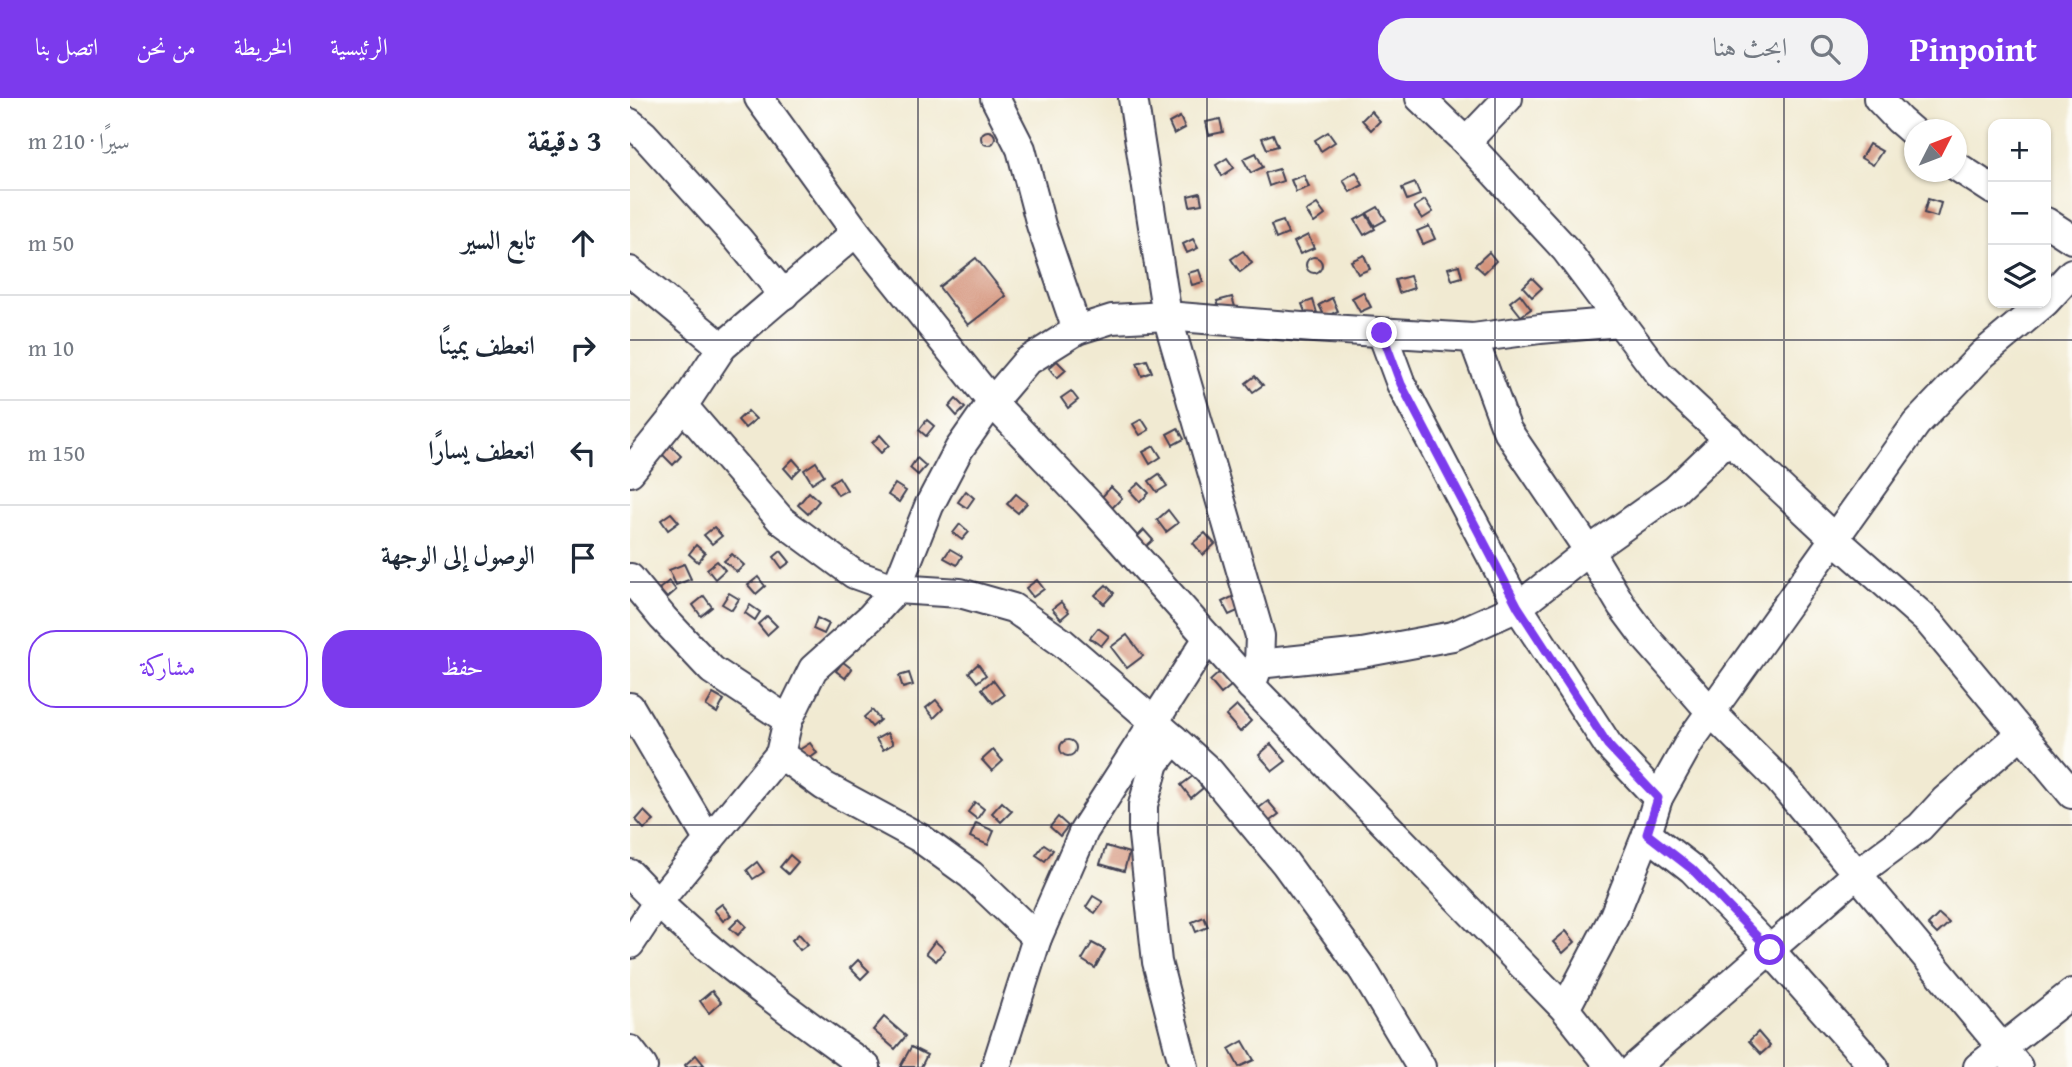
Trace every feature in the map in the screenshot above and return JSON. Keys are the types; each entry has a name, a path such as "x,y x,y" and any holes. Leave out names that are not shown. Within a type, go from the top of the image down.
{"street":[{"path":"759,98 856,232 992,402 1090,504 1208,638 1255,675 1565,1009 1611,1067"},
{"path":"995,98 1021,149 1041,225 1077,330"},
{"path":"1133,98 1167,316 1260,636 1255,675"},
{"path":"1420,98 1466,142 1566,250 1660,374 1835,539 1929,622 2072,794"},
{"path":"1466,142 1508,98"},
{"path":"1878,98 1904,123"},
{"path":"630,123 738,239 784,295"},
{"path":"1967,173 1988,187"},
{"path":"2051,225 2072,239"},
{"path":"634,459 683,406 722,347 856,232"},
{"path":"630,271 722,347"},
{"path":"2051,296 2072,273"},
{"path":"1565,1009 1614,916 1647,834 1658,798 1690,741 1916,424 1983,354 2038,308"},
{"path":"630,944 657,903 780,754 788,720 813,669 870,618 896,589 929,506 959,449 992,402 1026,362 1077,330 1112,319 1167,316 1474,338 1620,322"},
{"path":"1382,333 1401,384 1518,607 1608,745 1658,798"},
{"path":"1474,338 1507,430 1589,551 1629,616 1711,712 1779,780 2010,1058"},
{"path":"683,406 782,520 854,574 896,589 960,593 1013,608 1063,643 1164,730 1209,771 1286,863 1363,970 1422,1067"},
{"path":"1255,675 1453,636 1518,607 1589,551 1675,490 1729,438"},
{"path":"630,578 712,670 788,720"},
{"path":"1184,1067 1157,962 1143,835 1143,805 1164,730 1208,638"},
{"path":"630,707 709,841"},
{"path":"996,1067 1037,938 1084,831 1164,730"},
{"path":"1635,1067 1858,873 1920,827 1945,800 2022,733"},
{"path":"780,754 824,786 920,838 971,875 1037,938"},
{"path":"1647,834 1692,869 1770,950 1874,1067"},
{"path":"630,874 657,903 743,978 866,1067"},
{"path":"1978,1067 2010,1058 2072,993"},
{"path":"630,1050 643,1067"}],"building":[{"path":"1371,111 1380,121 1371,130 1362,120"},
{"path":"1180,117 1185,128 1174,134 1169,123"},
{"path":"1220,119 1223,132 1209,135 1206,122"},
{"path":"988,131 993,133 993,143 988,145 983,143 981,138 983,133"},
{"path":"1328,132 1335,142 1321,151 1315,140"},
{"path":"1273,134 1278,146 1267,149 1262,138"},
{"path":"1869,144 1882,151 1873,165 1861,158"},
{"path":"1256,153 1263,167 1251,173 1243,159"},
{"path":"1227,158 1234,168 1222,176 1216,165"},
{"path":"1279,169 1283,181 1269,186 1265,173"},
{"path":"1356,172 1363,185 1350,192 1343,180"},
{"path":"1304,175 1309,187 1296,192 1291,180"},
{"path":"1415,183 1420,195 1407,200 1402,188"},
{"path":"1200,193 1202,204 1190,206 1188,196"},
{"path":"1928,199 1941,203 1937,217 1924,213"},
{"path":"1425,200 1433,212 1422,219 1414,207"},
{"path":"1317,204 1325,215 1314,223 1306,211"},
{"path":"1378,207 1386,220 1375,226 1367,213"},
{"path":"1366,214 1375,229 1364,235 1355,220"},
{"path":"1283,221 1288,234 1276,239 1271,225"},
{"path":"1429,226 1435,239 1423,244 1417,231"},
{"path":"1308,235 1314,248 1300,254 1294,242"},
{"path":"1193,239 1198,248 1187,253 1183,244"},
{"path":"1243,251 1252,263 1240,272 1231,259"},
{"path":"1489,252 1496,261 1484,273 1475,265"},
{"path":"1364,255 1370,269 1358,274 1351,261"},
{"path":"1314,257 1320,259 1320,271 1314,273 1308,271 1306,265 1308,259"},
{"path":"976,258 1006,296 968,325 939,287"},
{"path":"1459,265 1462,277 1452,280 1448,268"},
{"path":"1199,270 1203,282 1192,285 1188,273"},
{"path":"1410,276 1414,288 1399,293 1395,280"},
{"path":"1532,278 1542,288 1532,297 1523,287"},
{"path":"1363,292 1371,307 1360,312 1352,298"},
{"path":"1520,294 1531,309 1521,316 1510,302"},
{"path":"1232,297 1236,310 1222,315 1217,301"},
{"path":"1332,298 1338,311 1325,317 1319,305"},
{"path":"1313,300 1317,313 1307,317 1302,304"},
{"path":"1147,360 1152,372 1142,376 1137,363"},
{"path":"1057,361 1066,370 1057,378 1049,368"},
{"path":"1255,376 1263,385 1253,392 1246,383"},
{"path":"1071,391 1078,400 1068,408 1061,398"},
{"path":"956,399 965,408 957,416 949,407"},
{"path":"748,411 756,419 745,428 738,420"},
{"path":"1142,419 1149,430 1140,435 1133,424"},
{"path":"927,420 934,426 926,436 919,430"},
{"path":"1178,428 1184,439 1173,445 1167,434"},
{"path":"880,435 889,445 881,453 872,443"},
{"path":"670,445 681,456 673,465 662,454"},
{"path":"1154,446 1161,457 1150,464 1143,452"},
{"path":"917,458 926,466 918,475 910,468"},
{"path":"793,459 801,468 792,477 784,468"},
{"path":"816,462 824,475 812,483 804,470"},
{"path":"1159,474 1167,486 1157,492 1149,481"},
{"path":"839,477 847,490 838,495 830,483"},
{"path":"1139,483 1149,493 1140,502 1130,491"},
{"path":"895,484 906,491 899,502 888,495"},
{"path":"1111,487 1122,498 1112,508 1101,498"},
{"path":"966,491 974,498 967,508 958,502"},
{"path":"809,492 819,501 808,514 798,505"},
{"path":"1016,494 1027,503 1018,513 1007,504"},
{"path":"1168,510 1178,523 1166,532 1157,520"},
{"path":"671,513 679,522 668,530 661,520"},
{"path":"960,524 969,532 962,540 953,533"},
{"path":"714,527 722,536 712,544 704,535"},
{"path":"1144,530 1153,540 1142,550 1133,541"},
{"path":"1205,533 1215,544 1203,555 1193,543"},
{"path":"696,545 705,553 698,562 689,554"},
{"path":"950,549 962,556 957,565 944,558"},
{"path":"781,551 790,562 782,568 774,557"},
{"path":"732,554 744,565 737,572 724,561"},
{"path":"717,561 725,570 715,579 707,569"},
{"path":"684,564 691,579 676,585 669,570"},
{"path":"758,577 765,586 756,594 748,585"},
{"path":"1037,580 1044,589 1033,597 1026,588"},
{"path":"669,581 676,590 667,598 659,589"},
{"path":"1106,585 1114,593 1104,604 1095,595"},
{"path":"729,593 739,599 732,610 722,604"},
{"path":"704,596 712,607 701,616 693,605"},
{"path":"1234,596 1242,609 1229,615 1222,602"},
{"path":"1061,602 1069,612 1061,619 1052,609"},
{"path":"750,605 760,612 755,620 745,613"},
{"path":"767,616 777,626 767,635 758,624"},
{"path":"817,618 829,624 824,634 813,629"},
{"path":"1098,628 1109,636 1101,646 1090,638"},
{"path":"1127,635 1143,656 1127,668 1111,647"},
{"path":"843,662 852,669 845,678 836,671"},
{"path":"978,664 986,675 977,682 969,672"},
{"path":"1221,671 1232,685 1221,694 1210,681"},
{"path":"909,673 913,685 903,688 899,676"},
{"path":"993,680 1004,695 993,703 982,689"},
{"path":"713,694 724,700 717,713 706,706"},
{"path":"936,700 943,709 934,718 926,708"},
{"path":"1237,706 1251,721 1240,732 1226,716"},
{"path":"872,710 880,720 872,727 864,717"},
{"path":"887,733 893,744 883,750 876,739"},
{"path":"1065,740 1071,740 1076,748 1074,754 1065,756 1060,751 1060,745"},
{"path":"810,743 817,753 806,761 799,750"},
{"path":"1271,744 1286,761 1273,771 1259,755"},
{"path":"993,750 1003,761 992,771 982,760"},
{"path":"1193,776 1203,788 1191,798 1181,785"},
{"path":"1268,801 1279,814 1266,824 1255,811"},
{"path":"975,802 984,809 977,819 968,812"},
{"path":"1002,802 1012,811 1001,822 992,813"},
{"path":"644,811 654,821 644,829 636,820"},
{"path":"1058,817 1068,826 1060,836 1050,827"},
{"path":"976,823 994,831 988,845 970,837"},
{"path":"1044,844 1053,850 1045,861 1036,855"},
{"path":"1106,846 1129,853 1124,871 1100,864"},
{"path":"790,855 798,862 788,874 780,867"},
{"path":"757,862 764,872 753,879 747,870"},
{"path":"1093,896 1103,902 1095,913 1086,907"},
{"path":"722,904 731,915 723,921 714,910"},
{"path":"1939,914 1949,923 1937,934 1928,925"},
{"path":"1204,917 1208,927 1196,932 1192,922"},
{"path":"739,919 746,926 738,935 730,928"},
{"path":"1566,931 1575,942 1563,953 1553,942"},
{"path":"799,934 808,944 800,950 792,940"},
{"path":"935,941 945,950 936,961 926,953"},
{"path":"1092,943 1105,950 1095,968 1082,960"},
{"path":"858,960 869,971 861,979 850,968"},
{"path":"712,991 721,1002 709,1013 700,1001"},
{"path":"884,1017 906,1036 895,1049 873,1030"},
{"path":"1758,1032 1770,1046 1761,1054 1749,1041"},
{"path":"1243,1041 1254,1060 1239,1067 1229,1049"},
{"path":"911,1047 927,1055 921,1067 900,1067"},
{"path":"696,1055 704,1065 686,1067 685,1065"}],"route":[{"path":"1382,333 1401,384 1518,607 1608,745 1658,798 1647,834 1692,869 1770,950"}]}
